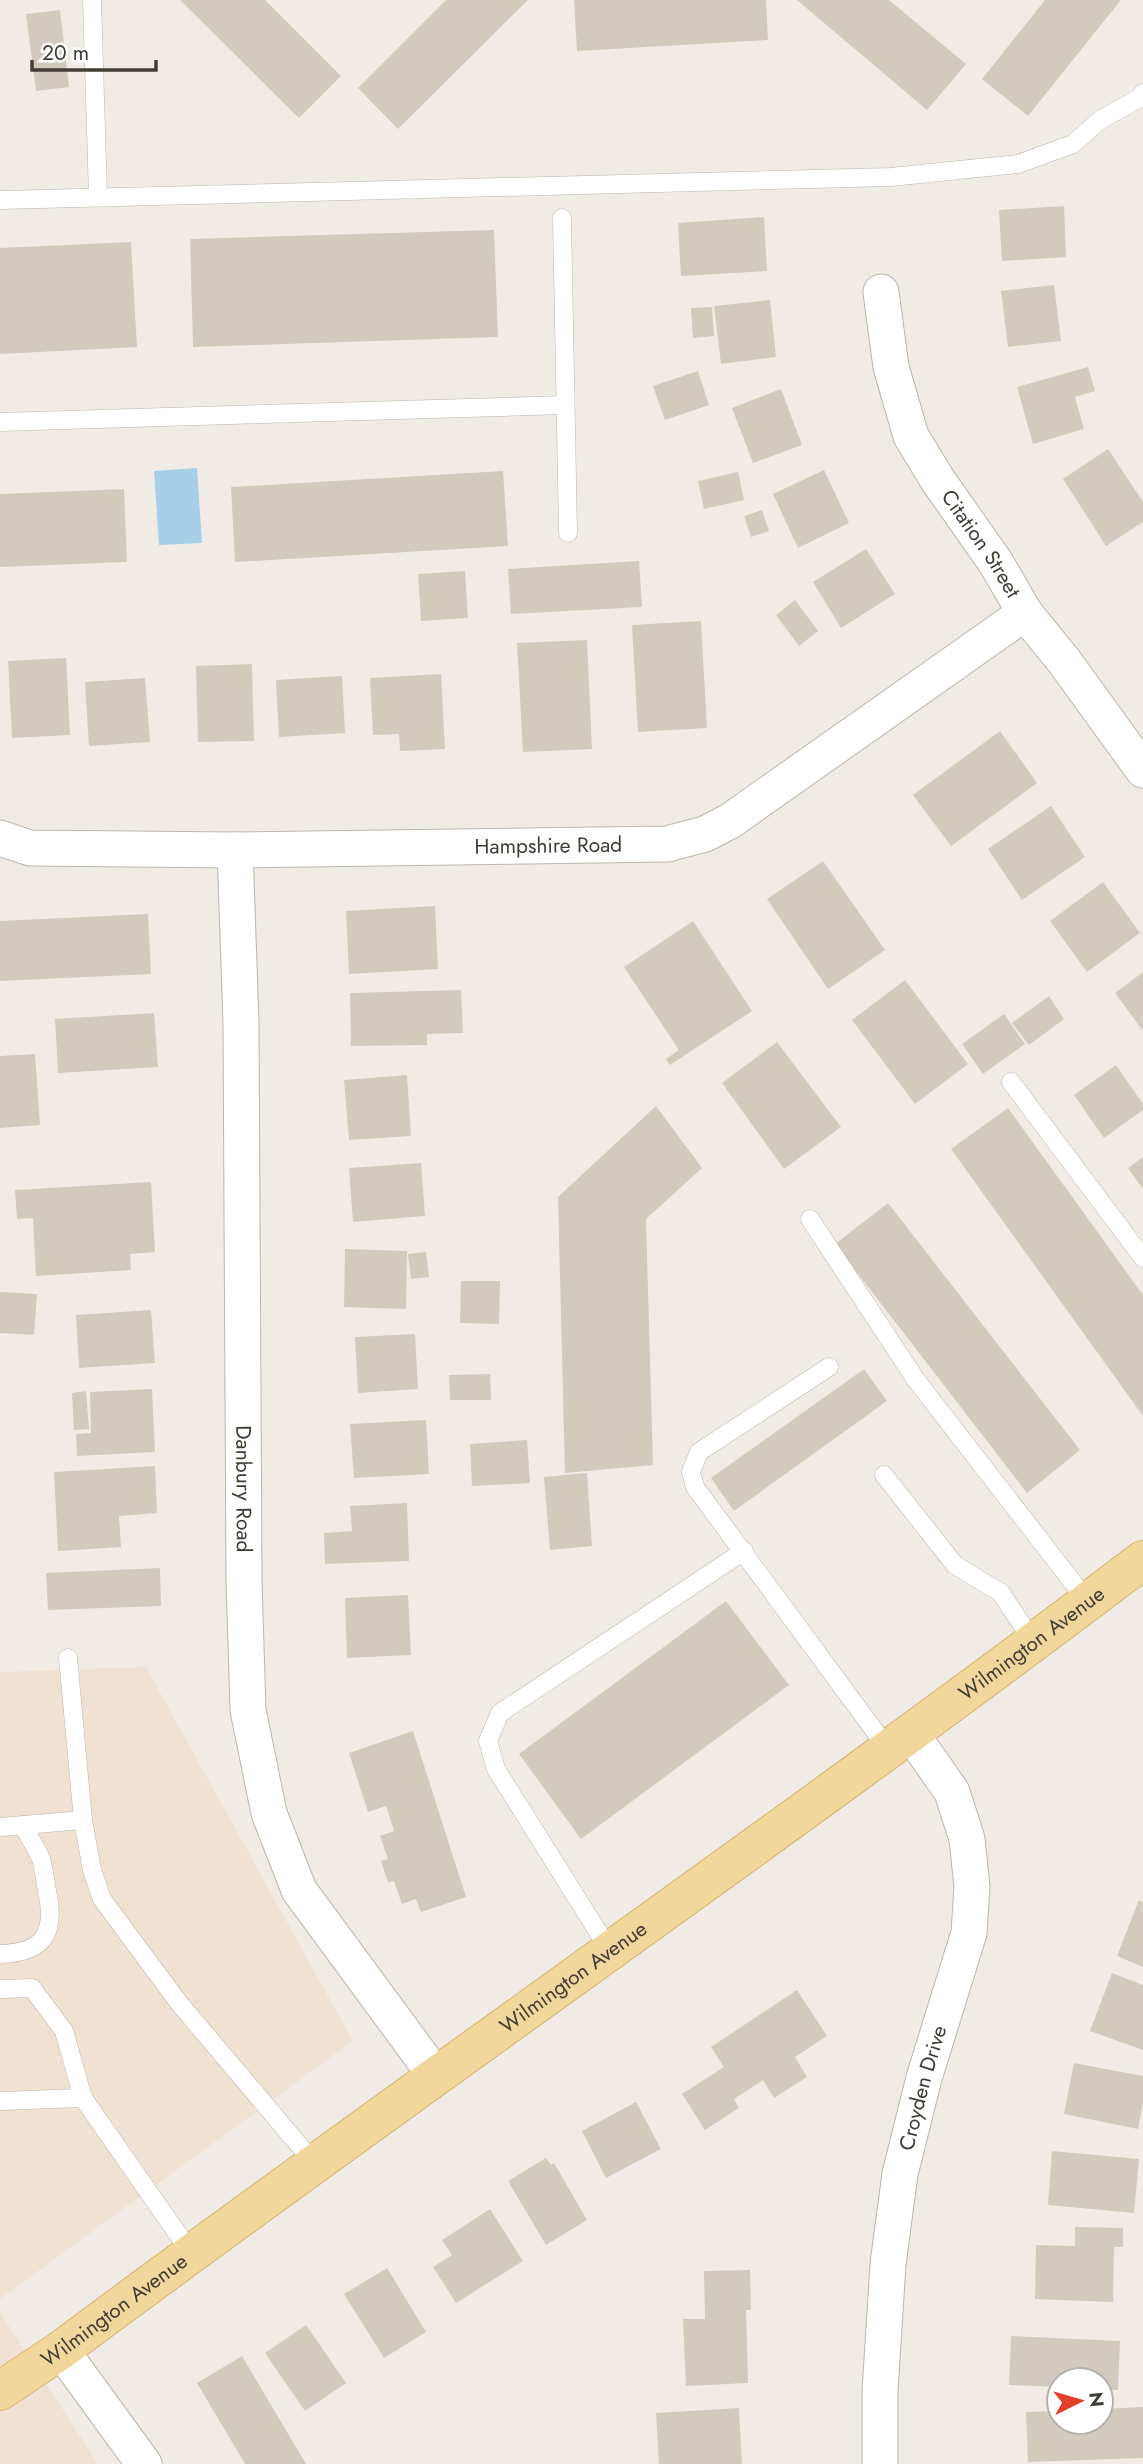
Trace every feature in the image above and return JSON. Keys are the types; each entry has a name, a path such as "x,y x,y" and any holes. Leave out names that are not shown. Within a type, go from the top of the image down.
{"main road":[{"name":"Wilmington Avenue","path":"0,2391 61,2350 435,2075 1034,1643 1143,1560"}],"street":[{"name":"Citation Street","path":"881,292 891,367 911,436 1026,613 1143,770"},
{"name":"Hampshire Road","path":"0,838 30,848 235,850 667,844 705,834 730,821 1026,613"},
{"name":"Danbury Road","path":"235,850 242,1022 244,1581 248,1710 269,1813 299,1890 435,2075"},
{"name":"Croyden Drive","path":"880,2464 880,2391 888,2264 900,2174 924,2078 969,1933 972,1887 967,1839 952,1792 899,1741"},
{"path":"61,2350 103,2404 144,2464"}],"lane":[{"path":"92,0 98,196"},
{"path":"0,200 904,176 1018,164 1073,144 1100,120 1138,99 1143,93"},
{"path":"562,218 568,533"},
{"path":"0,422 565,405"},
{"path":"1011,1082 1143,1258"},
{"path":"810,1219 916,1380 1088,1602"},
{"path":"830,1367 699,1452 691,1472 695,1487 744,1551 899,1741"},
{"path":"884,1475 954,1565 1001,1593 1034,1643"},
{"path":"610,1951 496,1769 488,1741 500,1713 744,1551"},
{"path":"68,1658 83,1820 92,1870 102,1899 179,2003 315,2164"},
{"path":"0,1827 83,1820"},
{"path":"0,1954 14,1954 39,1944 47,1935 52,1913 41,1860 23,1825"},
{"path":"0,1989 32,1988 64,2031 83,2098 191,2253"},
{"path":"0,2101 83,2098"}],"shaded area":[{"path":"146,1667 353,2041 0,2299 0,1672"},
{"path":"0,2312 98,2464 0,2464"}],"water":[{"path":"197,468 202,543 159,545 154,471"}],"building":[{"path":"180,0 265,0 341,76 299,118"},
{"path":"446,0 528,0 398,129 358,88"},
{"path":"574,0 766,0 768,40 577,51"},
{"path":"797,0 889,0 966,64 927,110"},
{"path":"1045,0 1121,0 1028,116 982,79"},
{"path":"60,10 69,87 36,91 26,14"},
{"path":"1064,206 1066,257 1002,261 999,210"},
{"path":"764,217 767,271 681,276 678,223"},
{"path":"494,230 498,337 193,347 190,239"},
{"path":"131,242 137,347 0,354 0,248"},
{"path":"1054,285 1061,341 1008,347 1001,291"},
{"path":"770,300 776,357 721,364 714,306"},
{"path":"712,307 714,336 693,338 691,308"},
{"path":"1088,367 1095,391 1075,397 1084,429 1033,444 1017,387"},
{"path":"698,371 709,405 665,420 653,386"},
{"path":"781,389 802,445 753,463 732,408"},
{"path":"1108,449 1143,502 1143,522 1106,546 1063,479"},
{"path":"824,470 849,523 798,548 773,494"},
{"path":"503,471 508,546 235,562 231,487"},
{"path":"738,472 744,500 704,509 698,481"},
{"path":"124,489 127,562 0,567 0,494"},
{"path":"762,510 769,531 751,537 744,516"},
{"path":"866,549 895,594 841,628 813,582"},
{"path":"639,561 642,607 511,614 508,569"},
{"path":"465,571 468,618 421,621 418,574"},
{"path":"795,600 818,631 799,646 776,615"},
{"path":"701,621 707,728 638,732 632,625"},
{"path":"587,640 592,749 523,752 517,643"},
{"path":"66,658 70,735 12,738 8,661"},
{"path":"252,664 254,741 198,742 196,666"},
{"path":"441,674 445,749 400,751 399,734 373,735 370,678"},
{"path":"342,676 345,733 279,737 276,680"},
{"path":"145,678 150,742 89,746 85,682"},
{"path":"1000,731 1037,783 951,846 913,795"},
{"path":"1051,806 1085,857 1022,900 988,849"},
{"path":"823,861 885,950 828,989 767,899"},
{"path":"1103,882 1140,933 1087,972 1050,921"},
{"path":"435,906 438,969 349,974 346,911"},
{"path":"148,914 151,974 0,981 0,921"},
{"path":"693,921 752,1011 670,1065 666,1059 679,1050 624,967"},
{"path":"1143,972 1143,1031 1115,993"},
{"path":"905,980 968,1064 915,1104 852,1020"},
{"path":"461,990 463,1033 427,1034 427,1045 351,1046 350,993"},
{"path":"1049,996 1064,1019 1029,1045 1012,1023"},
{"path":"154,1013 158,1067 58,1073 55,1019"},
{"path":"1004,1014 1025,1044 983,1074 962,1044"},
{"path":"777,1042 841,1127 784,1169 722,1083"},
{"path":"35,1054 40,1125 0,1128 0,1056"},
{"path":"1116,1065 1143,1104 1143,1110 1104,1138 1074,1095"},
{"path":"407,1075 411,1136 349,1140 344,1080"},
{"path":"656,1106 702,1168 646,1219 653,1465 565,1473 558,1197"},
{"path":"1008,1108 1143,1295 1143,1416 951,1149"},
{"path":"1143,1157 1143,1189 1128,1168"},
{"path":"421,1163 425,1216 353,1222 349,1168"},
{"path":"151,1182 155,1252 130,1254 131,1270 36,1276 33,1218 17,1219 15,1190"},
{"path":"888,1203 1080,1450 1027,1493 835,1244"},
{"path":"345,1249 407,1251 406,1309 344,1307"},
{"path":"426,1252 429,1277 411,1279 408,1254"},
{"path":"461,1281 500,1281 499,1324 460,1323"},
{"path":"0,1292 37,1294 34,1335 0,1333"},
{"path":"151,1310 155,1363 79,1368 76,1315"},
{"path":"415,1334 418,1389 358,1393 355,1337"},
{"path":"864,1369 887,1401 734,1511 711,1478"},
{"path":"490,1374 491,1400 450,1400 449,1375"},
{"path":"152,1389 155,1452 77,1456 76,1434 91,1433 90,1392"},
{"path":"86,1391 89,1429 74,1430 72,1393"},
{"path":"426,1420 429,1474 354,1478 350,1424"},
{"path":"527,1440 530,1483 472,1486 470,1444"},
{"path":"155,1466 157,1513 119,1516 121,1547 58,1551 54,1472"},
{"path":"587,1473 592,1546 550,1550 544,1477"},
{"path":"407,1503 409,1561 325,1564 324,1533 352,1531 350,1506"},
{"path":"160,1568 161,1606 48,1610 46,1573"},
{"path":"408,1595 411,1655 347,1658 345,1598"},
{"path":"726,1601 789,1685 581,1839 519,1754"},
{"path":"413,1731 466,1897 421,1912 416,1899 402,1904 394,1881 388,1882 381,1861 388,1859 380,1836 394,1831 386,1806 368,1812 349,1753"},
{"path":"1139,1900 1143,1902 1143,1967 1117,1956"},
{"path":"1112,1973 1143,1985 1143,2050 1090,2031"},
{"path":"797,1990 827,2036 795,2057 807,2077 774,2098 763,2080 734,2099 739,2108 705,2130 682,2094 724,2067 711,2047"},
{"path":"1074,2063 1143,2076 1143,2103 1138,2129 1064,2114"},
{"path":"636,2102 661,2149 606,2178 582,2131"},
{"path":"1052,2151 1139,2159 1134,2213 1048,2205"},
{"path":"546,2158 551,2165 554,2163 587,2220 546,2245 508,2181"},
{"path":"490,2209 523,2261 456,2303 433,2267 452,2255 442,2240"},
{"path":"1075,2227 1123,2228 1123,2247 1114,2247 1113,2302 1035,2299 1036,2245 1075,2246"},
{"path":"387,2268 426,2332 384,2358 344,2294"},
{"path":"750,2270 751,2310 746,2310 748,2383 686,2386 683,2319 705,2319 704,2271"},
{"path":"306,2325 346,2383 305,2411 265,2353"},
{"path":"1011,2336 1120,2341 1118,2390 1115,2390 1115,2366 1045,2366 1045,2386 1009,2385"},
{"path":"242,2356 306,2464 245,2464 197,2383"},
{"path":"1143,2407 1143,2458 1028,2462 1026,2412 1045,2411 1045,2436 1115,2436 1115,2408"},
{"path":"739,2408 742,2464 659,2464 656,2413"}]}
